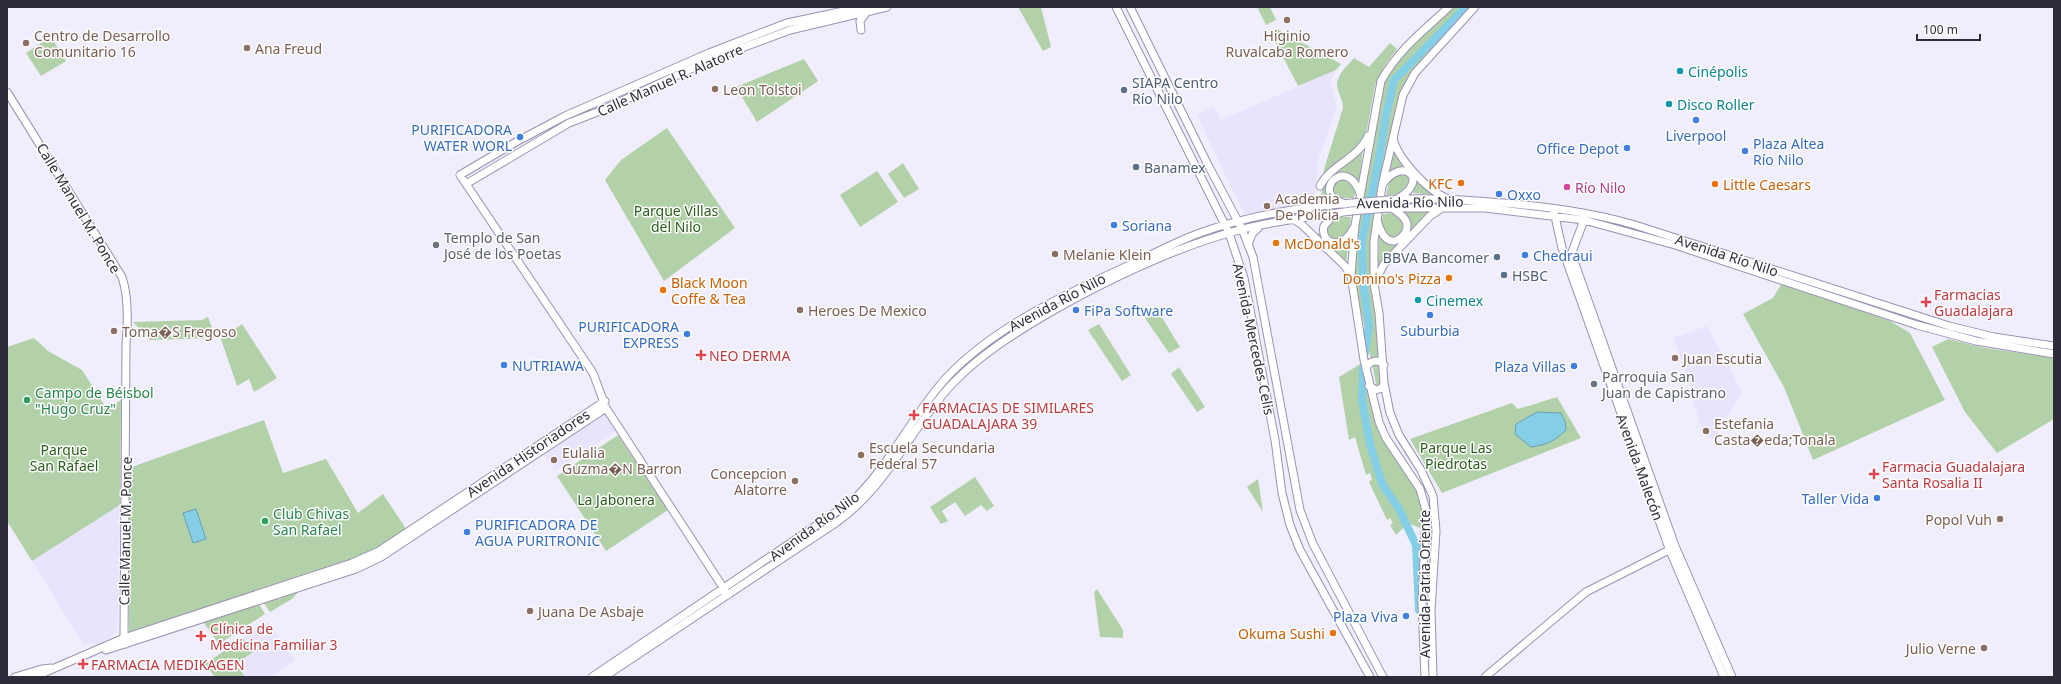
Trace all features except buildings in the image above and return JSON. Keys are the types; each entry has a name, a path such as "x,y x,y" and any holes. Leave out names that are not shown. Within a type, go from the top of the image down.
{"street":[{"name":"Calle Manuel R. Alatorre","path":"840,13 712,59 605,109 569,123 466,184 460,175 516,142 565,116 709,53 787,23 840,13 887,7"},
{"name":"Avenida Mercedes Celis","path":"1116,7 1229,233 1246,284 1275,440 1282,493 1290,524 1300,550 1370,677"},
{"name":"Avenida Mercedes Celis","path":"1130,7 1206,163 1242,230 1256,265 1300,510 1305,526 1383,677"},
{"name":"Avenida Patria Oriente","path":"1425,677 1422,634 1426,510 1420,489 1382,430 1369,386 1351,275 1355,225 1381,80 1407,44 1449,7"},
{"name":"Avenida Patria Oriente","path":"1433,677 1432,610 1436,524 1433,496 1421,470 1399,435 1390,413 1384,383 1384,364 1379,313 1374,284 1374,241 1376,218 1382,186 1403,95 1415,73 1475,7"},
{"path":"861,30 860,20 865,10"},
{"name":"Calle Manuel M. Ponce","path":"7,92 122,276 125,286 128,319 126,344 125,641"},
{"path":"1175,126 1184,128 1206,163"},
{"path":"1320,186 1328,175 1360,149 1366,142 1372,129"},
{"path":"1393,136 1398,151 1421,179 1433,191 1448,199"},
{"path":"1382,186 1388,177 1400,170 1406,171 1410,174 1412,177 1412,187 1409,192 1393,200"},
{"path":"1348,203 1333,198 1330,193 1331,184 1336,178 1345,176 1351,178 1356,183 1360,194"},
{"path":"466,184 593,373 605,405 726,591"},
{"name":"Avenida Río Nilo","path":"592,677 837,522 857,506 873,490 946,390 977,362 1009,337 1085,292 1162,257 1229,233 1261,225 1319,206 1393,200 1448,199 1553,208 1593,214 1917,325 1976,341 2041,348 2054,346"},
{"path":"1374,284 1384,264 1436,211 1443,207"},
{"name":"Avenida Río Nilo","path":"604,677 857,497 940,385 990,341 1023,320 1082,287 1197,234 1238,222 1291,215 1391,208 1443,207 1513,210 1584,220 1643,232"},
{"path":"1376,218 1383,235 1388,240 1393,242 1399,240 1406,230 1407,223 1405,219 1391,208"},
{"name":"Avenida Malecón","path":"1553,208 1562,248 1673,548 1724,677"},
{"path":"1347,212 1332,216 1324,226 1324,235 1327,239 1337,244 1342,243 1348,239 1355,225"},
{"path":"1291,215 1344,265 1351,275"},
{"name":"Avenida Malecón","path":"1584,220 1572,252 1573,258 1673,548 1732,677"},
{"path":"1248,245 1252,234 1261,225"},
{"name":"Avenida Río Nilo","path":"2041,348 2054,354"},
{"path":"1366,369 1368,364 1374,361 1379,361 1384,364"},
{"path":"1369,386 1376,390 1382,388 1384,383"},
{"name":"Avenida Historiadores","path":"51,668 95,651 105,650 125,641 356,569 381,557 605,405"},
{"path":"1485,677 1586,592 1673,548"},
{"path":"15,677 42,668 51,668"},
{"path":"34,677 51,668"}],"shaded area":[{"path":"1336,70 1330,82 1337,107 1319,157 1314,201 1244,214 1197,115 1214,106 1221,120"},
{"path":"1707,326 1742,392 1714,439 1706,437 1700,423 1693,401 1696,399 1673,338"},
{"path":"603,411 616,431 555,471 542,452"},
{"path":"120,505 118,629 111,637 97,644 83,644 32,561"},
{"path":"268,621 295,660 270,677 245,677 236,664 253,652 243,638"}],"green space":[{"path":"1018,7 1041,7 1051,47 1043,51"},
{"path":"1257,7 1270,7 1276,20 1266,25"},
{"path":"1454,7 1471,7 1419,64 1400,96 1394,118 1375,216 1376,314 1383,391 1378,393 1357,292 1354,262 1363,197 1384,82 1404,51"},
{"path":"1277,29 1341,64 1336,70 1298,86 1270,32"},
{"path":"51,37 66,61 41,76 26,53"},
{"path":"1390,43 1397,49 1385,65 1375,85 1366,135 1361,144 1323,175 1343,108 1337,86 1339,77 1354,58 1369,67"},
{"path":"804,59 818,81 757,122 736,87"},
{"name":"Parque Villas del Nilo","path":"667,128 735,228 664,281 605,180 621,160"},
{"path":"1363,149 1359,182 1351,175 1346,173 1338,175 1330,181 1327,186 1327,195 1333,202 1325,203 1322,195 1322,187 1326,180 1340,165"},
{"path":"1394,152 1433,195 1413,193 1416,179 1404,168 1397,168 1389,173"},
{"path":"903,163 919,189 904,198 888,174"},
{"path":"877,171 898,202 860,227 840,195"},
{"path":"1399,172 1409,177 1408,189 1399,194 1386,196 1389,181"},
{"path":"1344,178 1356,188 1354,198 1340,198 1332,191 1336,182"},
{"path":"1433,211 1378,270 1379,236 1386,242 1395,244 1410,222 1408,217 1402,212"},
{"path":"1391,213 1398,216 1404,222 1401,234 1396,238 1387,237 1381,225 1383,214"},
{"path":"1338,217 1351,217 1349,232 1341,239 1331,238 1326,230 1331,221"},
{"path":"1322,233 1339,246 1349,241 1346,264 1316,234"},
{"path":"1782,283 1890,321 1910,333 1945,400 1813,460 1784,387 1743,314 1773,298"},
{"path":"1158,311 1180,347 1169,353 1145,318"},
{"path":"208,317 216,338 150,340 133,322 202,320"},
{"path":"242,324 277,378 254,392 249,379 237,386 221,339"},
{"path":"1099,324 1131,375 1122,381 1088,330"},
{"name":"Parque San Rafael","path":"34,338 48,351 82,370 107,409 121,400 120,505 32,561 7,521 7,347"},
{"path":"1948,339 1985,348 2054,358 2054,419 1997,453 1965,412 1932,347"},
{"path":"1362,363 1370,400 1419,494 1423,529 1410,524 1396,535 1390,525 1393,523 1390,518 1387,520 1369,482 1372,479 1370,473 1366,475 1355,437 1349,440 1339,377"},
{"path":"1179,367 1205,407 1197,412 1171,374"},
{"name":"Parque Las Piedrotas","path":"1557,397 1581,438 1442,493 1410,439 1512,403 1518,409"},
{"name":"Club Chivas San Rafael","path":"264,420 283,473 326,459 358,513 383,494 406,529 369,553 129,632 129,468"},
{"name":"La Jabonera","path":"618,435 668,510 606,551 557,476"},
{"path":"975,477 994,506 987,511 981,505 965,516 955,502 942,511 948,521 941,524 930,507"},
{"path":"1258,479 1263,512 1247,487"},
{"path":"301,589 292,599 270,612 263,602"},
{"path":"1097,589 1123,630 1123,638 1100,637 1094,592"},
{"path":"259,604 265,614 219,644 204,623"},
{"path":"243,638 253,652 236,664 245,677 215,677 205,664"}],"water":[{"path":"1537,412 1561,413 1565,421 1566,430 1550,442 1531,447 1515,434 1516,424"},
{"path":"196,509 206,539 193,543 183,513"}],"waterway":[{"path":"1365,353 1369,326 1363,281 1362,241 1394,80 1466,7"},
{"path":"1363,368 1362,400 1370,444 1382,484 1399,509 1416,545 1419,610"}],"place":[{"name":"Higinio Ruvalcaba Romero","path":"1287,20"},
{"name":"Centro de Desarrollo Comunitario 16","path":"26,43"},
{"name":"Ana Freud","path":"247,48"},
{"name":"Cinépolis","path":"1680,71"},
{"name":"Leon Tolstoi","path":"715,89"},
{"name":"SIAPA Centro Río Nilo","path":"1124,90"},
{"name":"Disco Roller","path":"1669,104"},
{"name":"Liverpool","path":"1696,120"},
{"name":"PURIFICADORA WATER WORL","path":"520,137"},
{"name":"Office Depot","path":"1627,148"},
{"name":"Plaza Altea Río Nilo","path":"1745,151"},
{"name":"Banamex","path":"1136,167"},
{"name":"KFC","path":"1461,183"},
{"name":"Little Caesars","path":"1715,184"},
{"name":"Río Nilo","path":"1567,187"},
{"name":"Oxxo","path":"1499,194"},
{"name":"Academia De Policia","path":"1267,206"},
{"name":"Soriana","path":"1114,225"},
{"name":"McDonald's","path":"1276,243"},
{"name":"Templo de San José de los Poetas","path":"436,245"},
{"name":"Melanie Klein","path":"1055,254"},
{"name":"Chedraui","path":"1525,255"},
{"name":"BBVA Bancomer","path":"1497,257"},
{"name":"HSBC","path":"1504,275"},
{"name":"Domino's Pizza","path":"1449,278"},
{"name":"Black Moon Coffe & Tea","path":"663,290"},
{"name":"Cinemex","path":"1418,300"},
{"name":"Farmacias Guadalajara","path":"1926,302"},
{"name":"Heroes De Mexico","path":"800,310"},
{"name":"FiPa Software","path":"1076,310"},
{"name":"Suburbia","path":"1430,315"},
{"name":"Toma�S Fregoso","path":"114,331"},
{"name":"PURIFICADORA EXPRESS","path":"687,334"},
{"name":"NEO DERMA","path":"701,355"},
{"name":"Juan Escutia","path":"1675,358"},
{"name":"NUTRIAWA","path":"504,365"},
{"name":"Plaza Villas","path":"1574,366"},
{"name":"Parroquia San Juan de Capistrano","path":"1594,384"},
{"name":"Campo de Béisbol \"Hugo Cruz\"","path":"27,400"},
{"name":"FARMACIAS DE SIMILARES GUADALAJARA 39","path":"914,415"},
{"name":"Estefania Casta�eda;Tonala","path":"1706,431"},
{"name":"Escuela Secundaria Federal 57","path":"861,455"},
{"name":"Eulalia Guzma�N Barron","path":"554,460"},
{"name":"Farmacia Guadalajara Santa Rosalia II","path":"1874,474"},
{"name":"Concepcion Alatorre","path":"795,481"},
{"name":"Taller Vida","path":"1877,498"},
{"name":"Popol Vuh","path":"2000,519"},
{"name":"Club Chivas San Rafael","path":"265,521"},
{"name":"PURIFICADORA DE AGUA PURITRONIC","path":"467,532"},
{"name":"Juana De Asbaje","path":"530,611"},
{"name":"Plaza Viva","path":"1406,616"},
{"name":"Okuma Sushi","path":"1333,633"},
{"name":"Clínica de Medicina Familiar 3","path":"201,636"},
{"name":"Julio Verne","path":"1984,648"},
{"name":"FARMACIA MEDIKAGEN","path":"83,664"}]}
